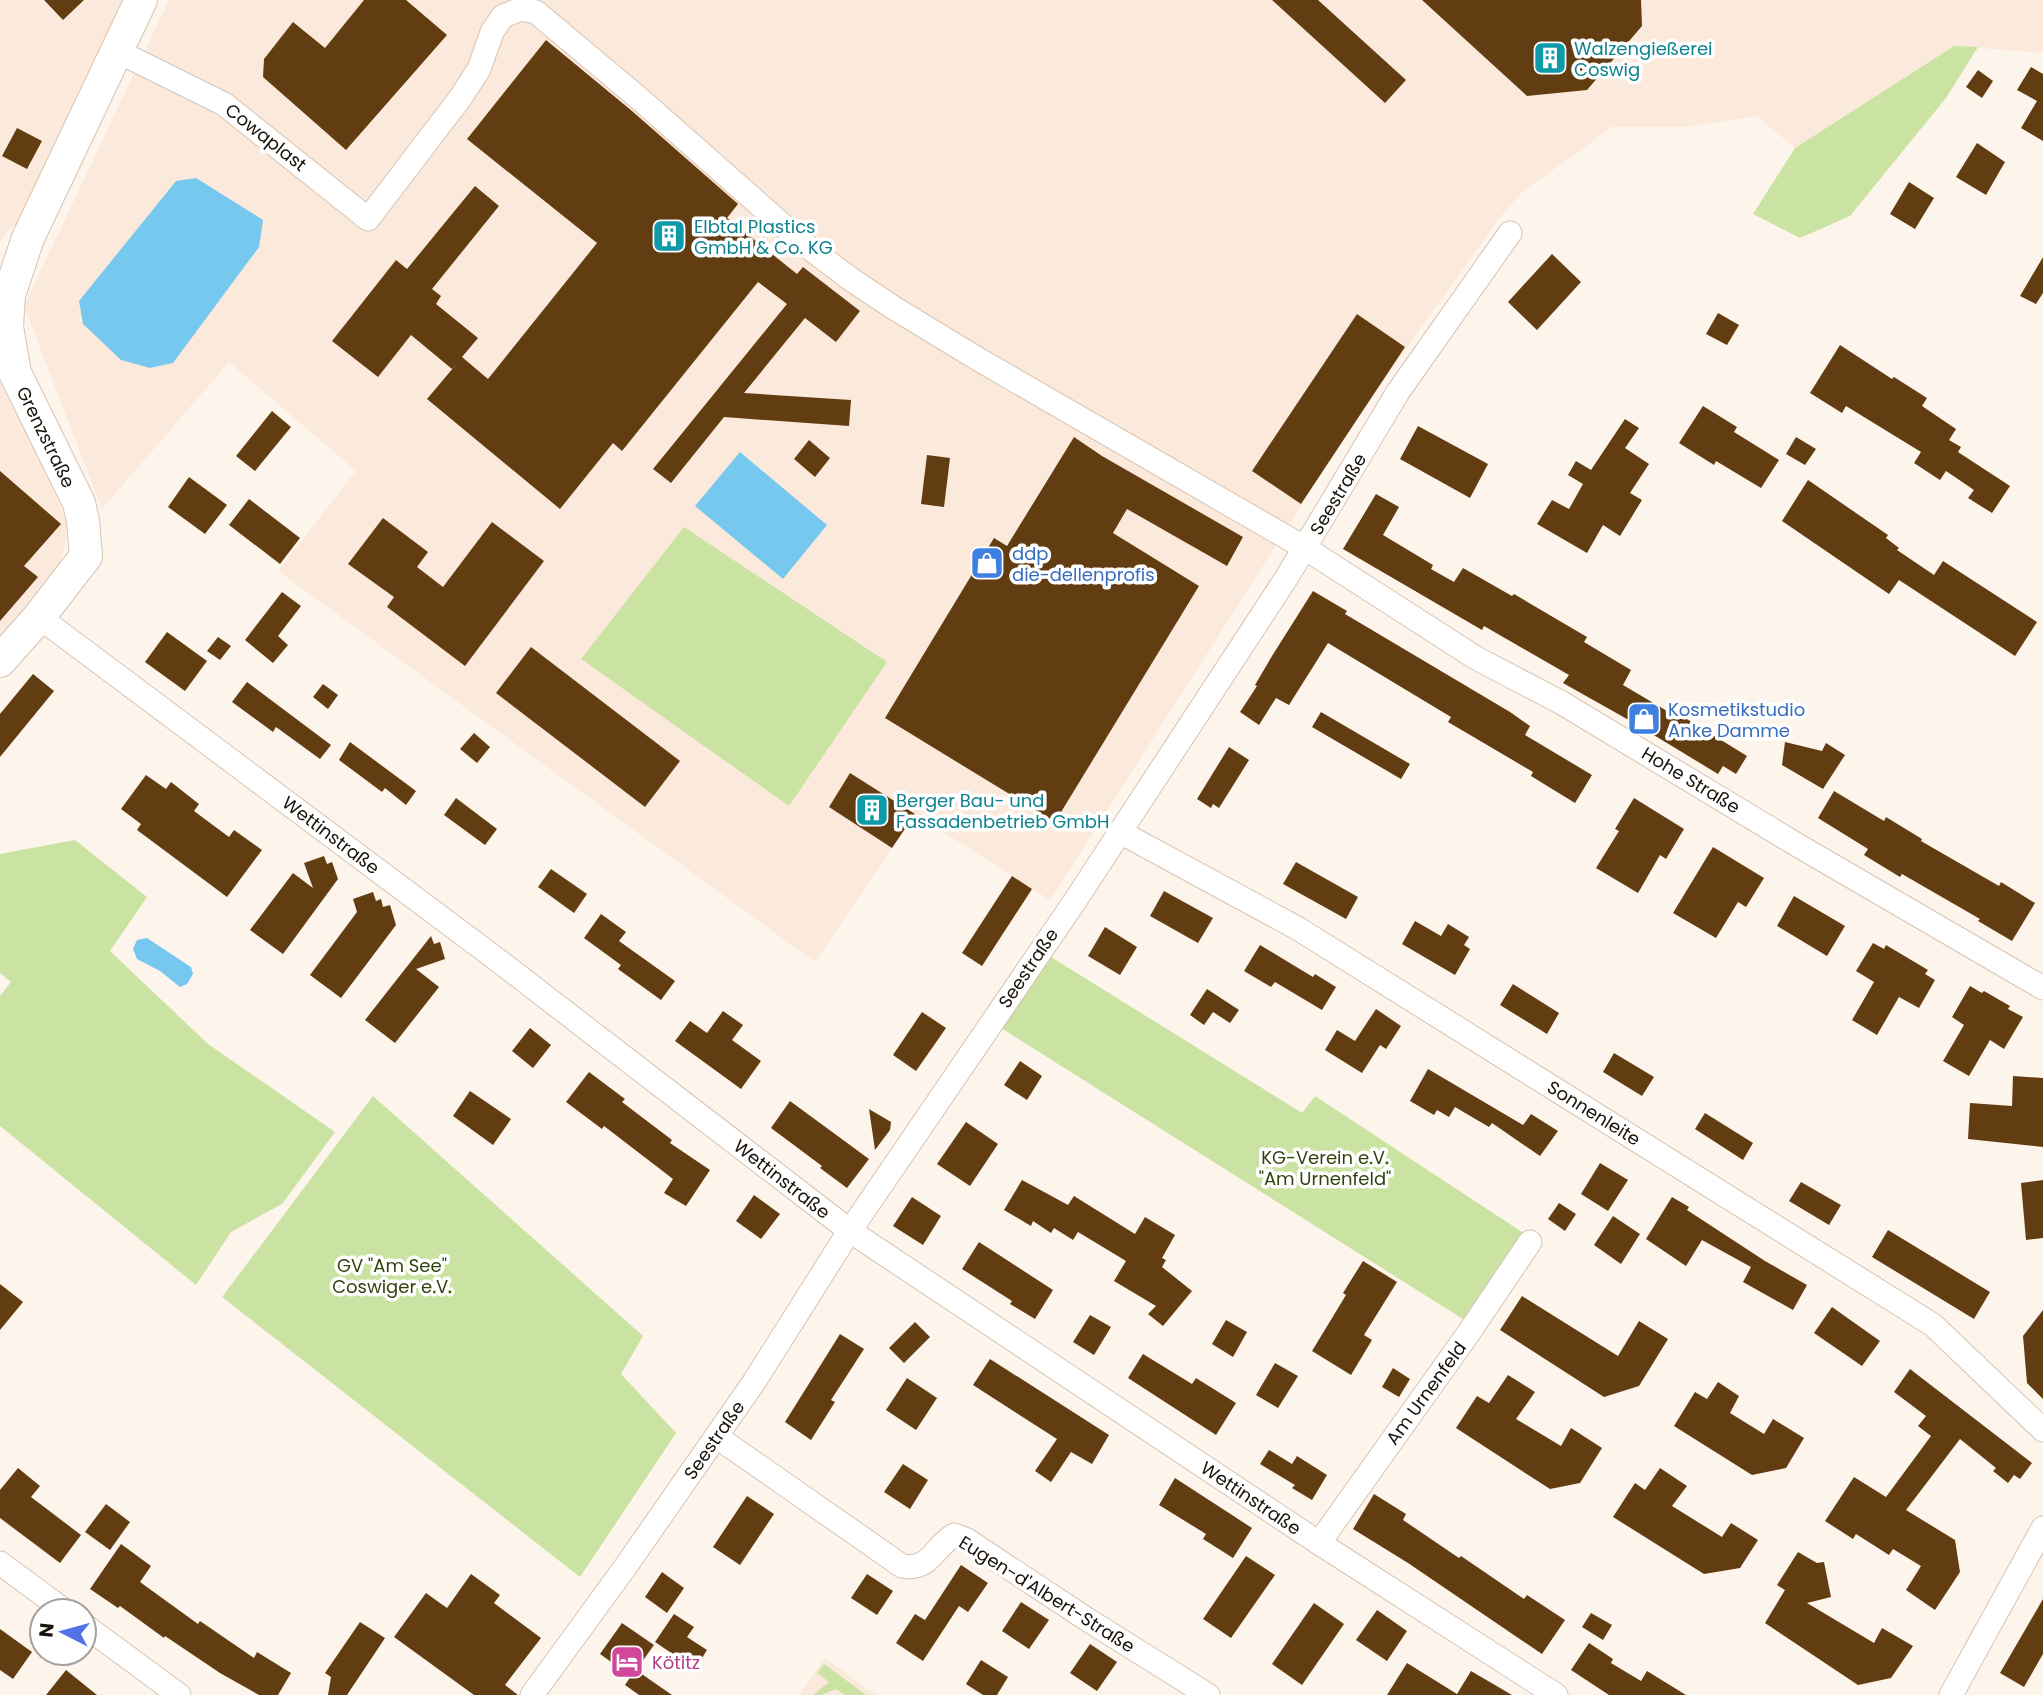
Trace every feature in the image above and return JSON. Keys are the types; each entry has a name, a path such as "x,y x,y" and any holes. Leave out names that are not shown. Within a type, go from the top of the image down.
{"street":[{"name":"Grenzstraße","path":"0,661 39,617 86,556 83,521 71,485 15,373 7,327 9,295 28,239 141,0"},
{"name":"Cowaplast","path":"117,51 224,104 368,219 461,97 479,69 492,32 503,16 521,9 536,12 553,24"},
{"name":"Hohe Straße","path":"553,24 803,243 849,278 978,359 1305,548 1476,658 1562,703 1799,846 2043,988"},
{"name":"Seestraße","path":"532,1695 717,1437 850,1231 1120,832 1305,548 1398,392 1510,233"},
{"name":"Wettinstraße","path":"39,617 480,947 850,1231 1319,1543 1556,1695"},
{"name":"Sonnenleite","path":"1120,832 1297,928 1933,1325 2043,1430"},
{"name":"Am Urnenfeld","path":"1319,1543 1530,1242"},
{"name":"Eugen-d'Albert-Straße","path":"717,1437 902,1566 915,1568 925,1563 942,1543 954,1535 967,1540 1208,1695"},
{"path":"1951,1695 2043,1528"},
{"path":"0,1563 46,1597"},
{"path":"98,1635 179,1695"}],"shaded area":[{"path":"0,0 127,0 20,222 0,241"},
{"path":"169,0 2043,0 2043,53 1954,46 1795,148 1756,116 1686,127 1612,127 1520,194 1498,220 1361,412 1050,900 915,814 815,962 278,571 356,471 229,362 102,509 24,306"},
{"path":"0,382 55,491 67,526 65,547 48,584 0,639"},
{"path":"825,1658 876,1695 799,1695"}],"green space":[{"path":"1954,46 1978,47 1946,98 1850,216 1800,238 1753,214 1795,148"},
{"path":"684,527 887,662 789,806 581,659"},
{"path":"75,840 147,897 110,951 208,1044 335,1132 282,1204 231,1232 196,1285 0,1126 0,996 11,982 0,973 0,854"},
{"name":"KG-Verein e.V. \"Am Urnenfeld\"","path":"1051,957 1302,1113 1315,1096 1525,1234 1466,1321 1001,1028"},
{"name":"GV \"Am See\" Coswiger e.V.","path":"373,1096 643,1336 621,1374 676,1433 580,1577 222,1297"},
{"path":"824,1664 866,1695 845,1695 836,1689 813,1695 829,1682 817,1673"}],"water":[{"path":"196,178 263,220 259,247 173,363 150,368 121,360 83,324 79,301 176,181"},
{"path":"740,452 827,525 783,579 695,506"},
{"path":"147,938 191,967 193,974 187,984 180,987 160,971 137,959 133,949 137,940"}],"building":[{"path":"44,0 84,0 63,20"},
{"path":"364,0 406,0 447,35 346,150 263,77 264,59 293,22 325,48"},
{"path":"1272,0 1318,0 1406,80 1385,103"},
{"name":"Walzengießerei Coswig","path":"1422,0 1641,0 1642,26 1587,90 1527,96"},
{"name":"Elbtal Plastics GmbH & Co. KG","path":"546,40 738,204 727,218 797,274 803,267 860,311 836,342 805,318 744,393 851,400 849,426 724,417 671,483 653,469 787,304 758,282 622,451 613,443 560,509 427,399 459,361 452,369 411,335 378,377 332,341 396,260 407,269 475,186 499,206 432,289 441,296 436,304 478,338 462,357 488,379 597,243 467,139"},
{"path":"2031,67 2043,74 2043,141 2021,128 2037,101 2017,90"},
{"path":"1978,70 1993,81 1982,98 1966,87"},
{"path":"17,128 42,141 27,169 2,156"},
{"path":"1977,143 2005,162 1986,195 1956,177"},
{"path":"1909,182 1934,198 1915,229 1890,214"},
{"path":"1552,254 1581,282 1537,330 1508,302"},
{"path":"2043,257 2043,293 2036,304 2020,296"},
{"path":"1718,313 1739,325 1727,345 1706,334"},
{"path":"1357,314 1405,347 1301,504 1252,471"},
{"path":"1840,345 1927,398 1922,406 1956,429 1949,440 1961,447 1958,452 2010,486 1992,513 1968,498 1974,490 1946,471 1940,480 1914,463 1921,452 1846,406 1842,413 1810,393"},
{"path":"1703,406 1737,427 1734,432 1779,460 1761,488 1716,461 1714,465 1679,443"},
{"path":"272,411 291,427 255,471 236,456"},
{"path":"1625,419 1639,428 1625,448 1649,464 1630,493 1642,500 1620,536 1603,525 1587,553 1537,524 1552,500 1569,509 1583,484 1568,475 1576,461 1591,470"},
{"path":"1418,426 1488,464 1470,498 1400,459"},
{"path":"1074,437 1243,537 1227,566 1127,509 1113,533 1199,586 1055,822 885,718 994,538 1007,546"},
{"path":"1796,437 1816,449 1805,465 1786,454"},
{"path":"809,440 830,458 815,477 794,459"},
{"path":"927,455 950,458 944,507 921,504"},
{"path":"0,471 61,524 24,566 38,577 0,621"},
{"path":"189,477 227,505 205,534 168,507"},
{"path":"1808,480 1888,535 1886,538 1899,548 1897,550 1934,575 1943,561 2037,622 2015,656 1899,580 1889,594 1782,521"},
{"path":"1376,494 1399,507 1383,535 1433,565 1431,569 1454,582 1463,568 1587,637 1584,642 1631,670 1623,685 1667,711 1669,708 1747,756 1736,774 1723,766 1718,774 1563,683 1569,675 1484,626 1482,630 1343,549"},
{"path":"249,499 300,538 280,564 229,525"},
{"path":"383,518 428,552 417,567 443,587 492,522 544,561 465,666 387,607 394,597 348,564"},
{"path":"1313,591 1347,611 1345,614 1510,712 1530,726 1525,735 1592,775 1575,803 1531,776 1533,772 1448,722 1451,717 1328,643 1289,705 1276,698 1259,725 1240,712"},
{"path":"282,592 301,606 278,636 288,645 273,663 245,640"},
{"path":"167,632 207,661 185,691 145,662"},
{"path":"218,637 231,646 220,660 207,651"},
{"path":"531,647 680,761 645,807 496,693"},
{"path":"33,674 54,691 0,757 0,714"},
{"path":"247,682 331,745 320,759 276,727 273,732 232,702"},
{"path":"323,684 338,695 328,709 313,697"},
{"path":"1321,712 1410,764 1401,779 1312,727"},
{"path":"474,733 490,747 477,763 460,749"},
{"path":"350,742 416,791 406,805 385,788 382,792 339,760"},
{"path":"1785,742 1822,751 1826,743 1845,755 1823,789 1782,765"},
{"path":"1229,747 1249,760 1219,808 1213,804 1211,808 1197,799"},
{"name":"Berger Bau- und Fassadenbetrieb GmbH","path":"850,773 915,814 892,848 829,807"},
{"path":"146,775 166,789 171,782 199,804 194,811 229,837 234,830 262,850 227,897 137,830 141,824 121,809"},
{"path":"1834,791 1884,821 1886,817 1922,839 1921,841 1999,886 2001,882 2035,903 2012,941 1978,921 1980,919 1864,855 1868,849 1818,818"},
{"path":"456,798 497,829 485,845 444,815"},
{"path":"1634,798 1684,829 1666,859 1660,855 1638,893 1596,868 1619,831 1615,829"},
{"path":"1713,847 1764,878 1746,907 1738,902 1716,938 1673,913"},
{"path":"324,856 327,864 332,862 338,879 283,954 250,930 293,873 313,888 304,863"},
{"path":"1296,862 1358,897 1346,919 1283,884"},
{"path":"551,869 587,894 574,913 538,887"},
{"path":"1012,876 1032,889 982,966 962,953"},
{"path":"1164,891 1213,918 1198,943 1150,916"},
{"path":"373,892 376,901 381,899 383,907 390,905 396,925 341,998 310,975 357,912 353,899"},
{"path":"1794,896 1845,926 1827,956 1777,926"},
{"path":"601,914 626,932 619,941 675,981 661,1000 618,969 621,965 584,938"},
{"path":"1415,921 1441,936 1448,924 1469,937 1464,945 1470,949 1455,975 1402,944"},
{"path":"1105,927 1137,947 1120,975 1088,956"},
{"path":"431,936 434,944 440,942 445,959 416,969 439,987 395,1043 365,1020"},
{"path":"1873,943 1884,949 1886,945 1928,970 1925,974 1935,980 1919,1008 1899,997 1877,1035 1852,1020 1874,982 1856,971"},
{"path":"1260,945 1313,977 1315,974 1336,987 1322,1010 1275,982 1271,987 1244,971"},
{"path":"1513,984 1559,1013 1547,1034 1500,1005"},
{"path":"1970,986 2010,1006 2008,1009 2023,1017 2004,1049 1990,1040 1969,1076 1943,1061 1964,1025 1952,1017"},
{"path":"1207,989 1239,1010 1230,1023 1213,1012 1204,1025 1190,1015"},
{"path":"1376,1009 1401,1026 1386,1049 1380,1045 1362,1073 1325,1050 1337,1030 1355,1041"},
{"path":"723,1011 743,1025 732,1040 761,1061 741,1089 675,1041 690,1021 707,1033"},
{"path":"922,1012 946,1028 916,1071 893,1055"},
{"path":"530,1028 551,1045 533,1068 512,1051"},
{"path":"1614,1053 1654,1077 1642,1096 1603,1072"},
{"path":"1020,1061 1042,1076 1027,1100 1004,1085"},
{"path":"1428,1069 1523,1125 1531,1114 1558,1131 1540,1156 1492,1123 1489,1127 1455,1107 1449,1117 1437,1110 1434,1115 1410,1101"},
{"path":"589,1072 625,1099 622,1102 672,1140 670,1143 710,1170 686,1206 664,1193 673,1179 604,1126 602,1129 566,1102"},
{"path":"2013,1076 2043,1078 2043,1147 1968,1139 1970,1103 2012,1106"},
{"path":"470,1091 511,1119 493,1145 453,1116"},
{"path":"790,1101 869,1159 847,1188 771,1128"},
{"path":"869,1109 891,1122 890,1130 875,1150"},
{"path":"1705,1113 1753,1143 1743,1160 1695,1129"},
{"path":"966,1122 998,1144 970,1186 937,1164"},
{"path":"1600,1163 1628,1180 1608,1211 1581,1194"},
{"path":"1022,1180 1068,1205 1074,1196 1135,1234 1145,1217 1175,1235 1162,1258 1166,1260 1162,1267 1192,1291 1163,1326 1148,1314 1156,1306 1114,1281 1126,1261 1078,1232 1073,1240 1054,1228 1051,1233 1033,1221 1031,1226 1004,1210"},
{"path":"2043,1180 2043,1238 2026,1240 2021,1183"},
{"path":"1801,1182 1841,1205 1829,1225 1789,1201"},
{"path":"754,1195 780,1214 761,1239 736,1221"},
{"path":"912,1197 941,1216 923,1245 893,1226"},
{"path":"1672,1197 1689,1207 1687,1210 1765,1261 1807,1285 1793,1310 1743,1282 1751,1267 1702,1240 1686,1266 1646,1239"},
{"path":"1559,1203 1576,1214 1565,1231 1548,1219"},
{"path":"1613,1216 1640,1234 1621,1264 1594,1245"},
{"path":"1888,1230 1990,1292 1974,1319 1872,1257"},
{"path":"979,1242 1053,1290 1035,1319 962,1269"},
{"path":"1363,1261 1397,1282 1364,1335 1372,1340 1351,1375 1312,1351"},
{"path":"0,1284 23,1302 0,1330"},
{"path":"1522,1296 1618,1356 1639,1321 1668,1339 1639,1386 1604,1397 1500,1330"},
{"path":"1832,1307 1880,1341 1862,1366 1814,1333"},
{"path":"2043,1310 2043,1399 2027,1383 2023,1336"},
{"path":"1090,1315 1111,1327 1094,1355 1073,1342"},
{"path":"1226,1320 1247,1332 1233,1357 1212,1344"},
{"path":"915,1322 930,1337 904,1363 889,1348"},
{"path":"840,1334 864,1349 831,1400 835,1402 811,1440 785,1422"},
{"path":"1143,1354 1192,1384 1196,1378 1236,1403 1216,1435 1128,1378"},
{"path":"990,1359 1109,1435 1092,1464 1071,1452 1051,1482 1035,1471 1057,1439 973,1385"},
{"path":"1275,1363 1298,1376 1278,1408 1256,1395"},
{"path":"1393,1368 1410,1379 1399,1397 1382,1387"},
{"path":"1910,1369 2032,1463 2020,1479 2014,1475 2008,1483 1993,1471 1996,1468 1960,1439 1906,1510 1955,1540 1960,1572 1935,1610 1906,1590 1921,1566 1893,1549 1889,1555 1856,1534 1853,1539 1825,1521 1854,1477 1886,1497 1931,1436 1918,1426 1926,1416 1894,1392"},
{"path":"1508,1375 1535,1392 1516,1419 1561,1446 1571,1428 1602,1448 1580,1483 1550,1489 1456,1428 1477,1396 1489,1403"},
{"path":"907,1378 937,1398 916,1430 886,1410"},
{"path":"1718,1382 1739,1396 1730,1413 1764,1434 1773,1419 1804,1438 1786,1468 1752,1475 1674,1426 1695,1392 1707,1399"},
{"path":"1269,1450 1292,1464 1297,1456 1327,1475 1312,1500 1292,1488 1295,1485 1260,1464"},
{"path":"903,1464 928,1480 910,1509 884,1492"},
{"path":"18,1468 40,1486 31,1497 81,1535 60,1563 0,1518 0,1490"},
{"path":"1660,1468 1687,1486 1672,1506 1722,1537 1731,1523 1758,1540 1740,1568 1704,1574 1613,1517 1635,1483 1645,1490"},
{"path":"1175,1478 1252,1528 1233,1558 1203,1539 1206,1534 1159,1505"},
{"path":"1374,1494 1406,1514 1403,1520 1459,1558 1461,1556 1524,1599 1527,1595 1565,1620 1542,1654 1353,1529"},
{"path":"747,1496 774,1514 740,1565 713,1547"},
{"path":"106,1504 130,1522 110,1550 85,1532"},
{"path":"121,1544 151,1566 140,1582 198,1624 200,1621 254,1658 257,1652 291,1673 278,1695 259,1695 165,1636 164,1638 120,1606 118,1608 90,1589"},
{"path":"1798,1552 1817,1563 1824,1562 1831,1597 1807,1603 1874,1643 1882,1628 1913,1646 1891,1678 1858,1685 1765,1623 1785,1590 1777,1585"},
{"path":"1246,1556 1275,1575 1231,1638 1203,1619"},
{"path":"961,1565 988,1583 968,1612 959,1606 923,1661 896,1643 915,1614 925,1620"},
{"path":"662,1572 684,1588 667,1613 645,1597"},
{"path":"471,1574 500,1595 494,1603 541,1638 505,1685 518,1695 474,1695 394,1637 426,1593 447,1608"},
{"path":"867,1574 893,1591 877,1615 851,1598"},
{"path":"2043,1599 2043,1654 2024,1687 2000,1673"},
{"path":"1021,1602 1049,1620 1029,1649 1002,1631"},
{"path":"1314,1603 1344,1624 1302,1685 1272,1664"},
{"path":"1377,1610 1407,1631 1387,1661 1356,1640"},
{"path":"1591,1613 1612,1625 1603,1640 1582,1627"},
{"path":"674,1614 694,1627 687,1637 707,1650 695,1669 655,1642"},
{"path":"360,1622 385,1638 347,1695 328,1695 331,1677 325,1673"},
{"name":"Kötitz","path":"622,1623 654,1645 636,1670 672,1695 639,1695 625,1685 631,1676 600,1654"},
{"path":"0,1629 28,1649 28,1658 13,1679 0,1670"},
{"path":"1589,1643 1613,1659 1611,1663 1641,1681 1647,1671 1686,1695 1609,1695 1571,1670"},
{"path":"1090,1644 1117,1662 1097,1691 1070,1673"},
{"path":"981,1660 1008,1677 997,1695 983,1695 966,1684"},
{"path":"1407,1663 1457,1694 1471,1671 1512,1695 1387,1695"},
{"path":"66,1670 97,1695 46,1695"}],"place":[{"name":"Walzengießerei Coswig","path":"1550,58"},
{"name":"Elbtal Plastics GmbH & Co. KG","path":"669,236"},
{"name":"ddp die-dellenprofis","path":"987,563"},
{"name":"Kosmetikstudio Anke Damme","path":"1644,719"},
{"name":"Berger Bau- und Fassadenbetrieb GmbH","path":"872,810"},
{"name":"Kötitz","path":"627,1662"}]}
